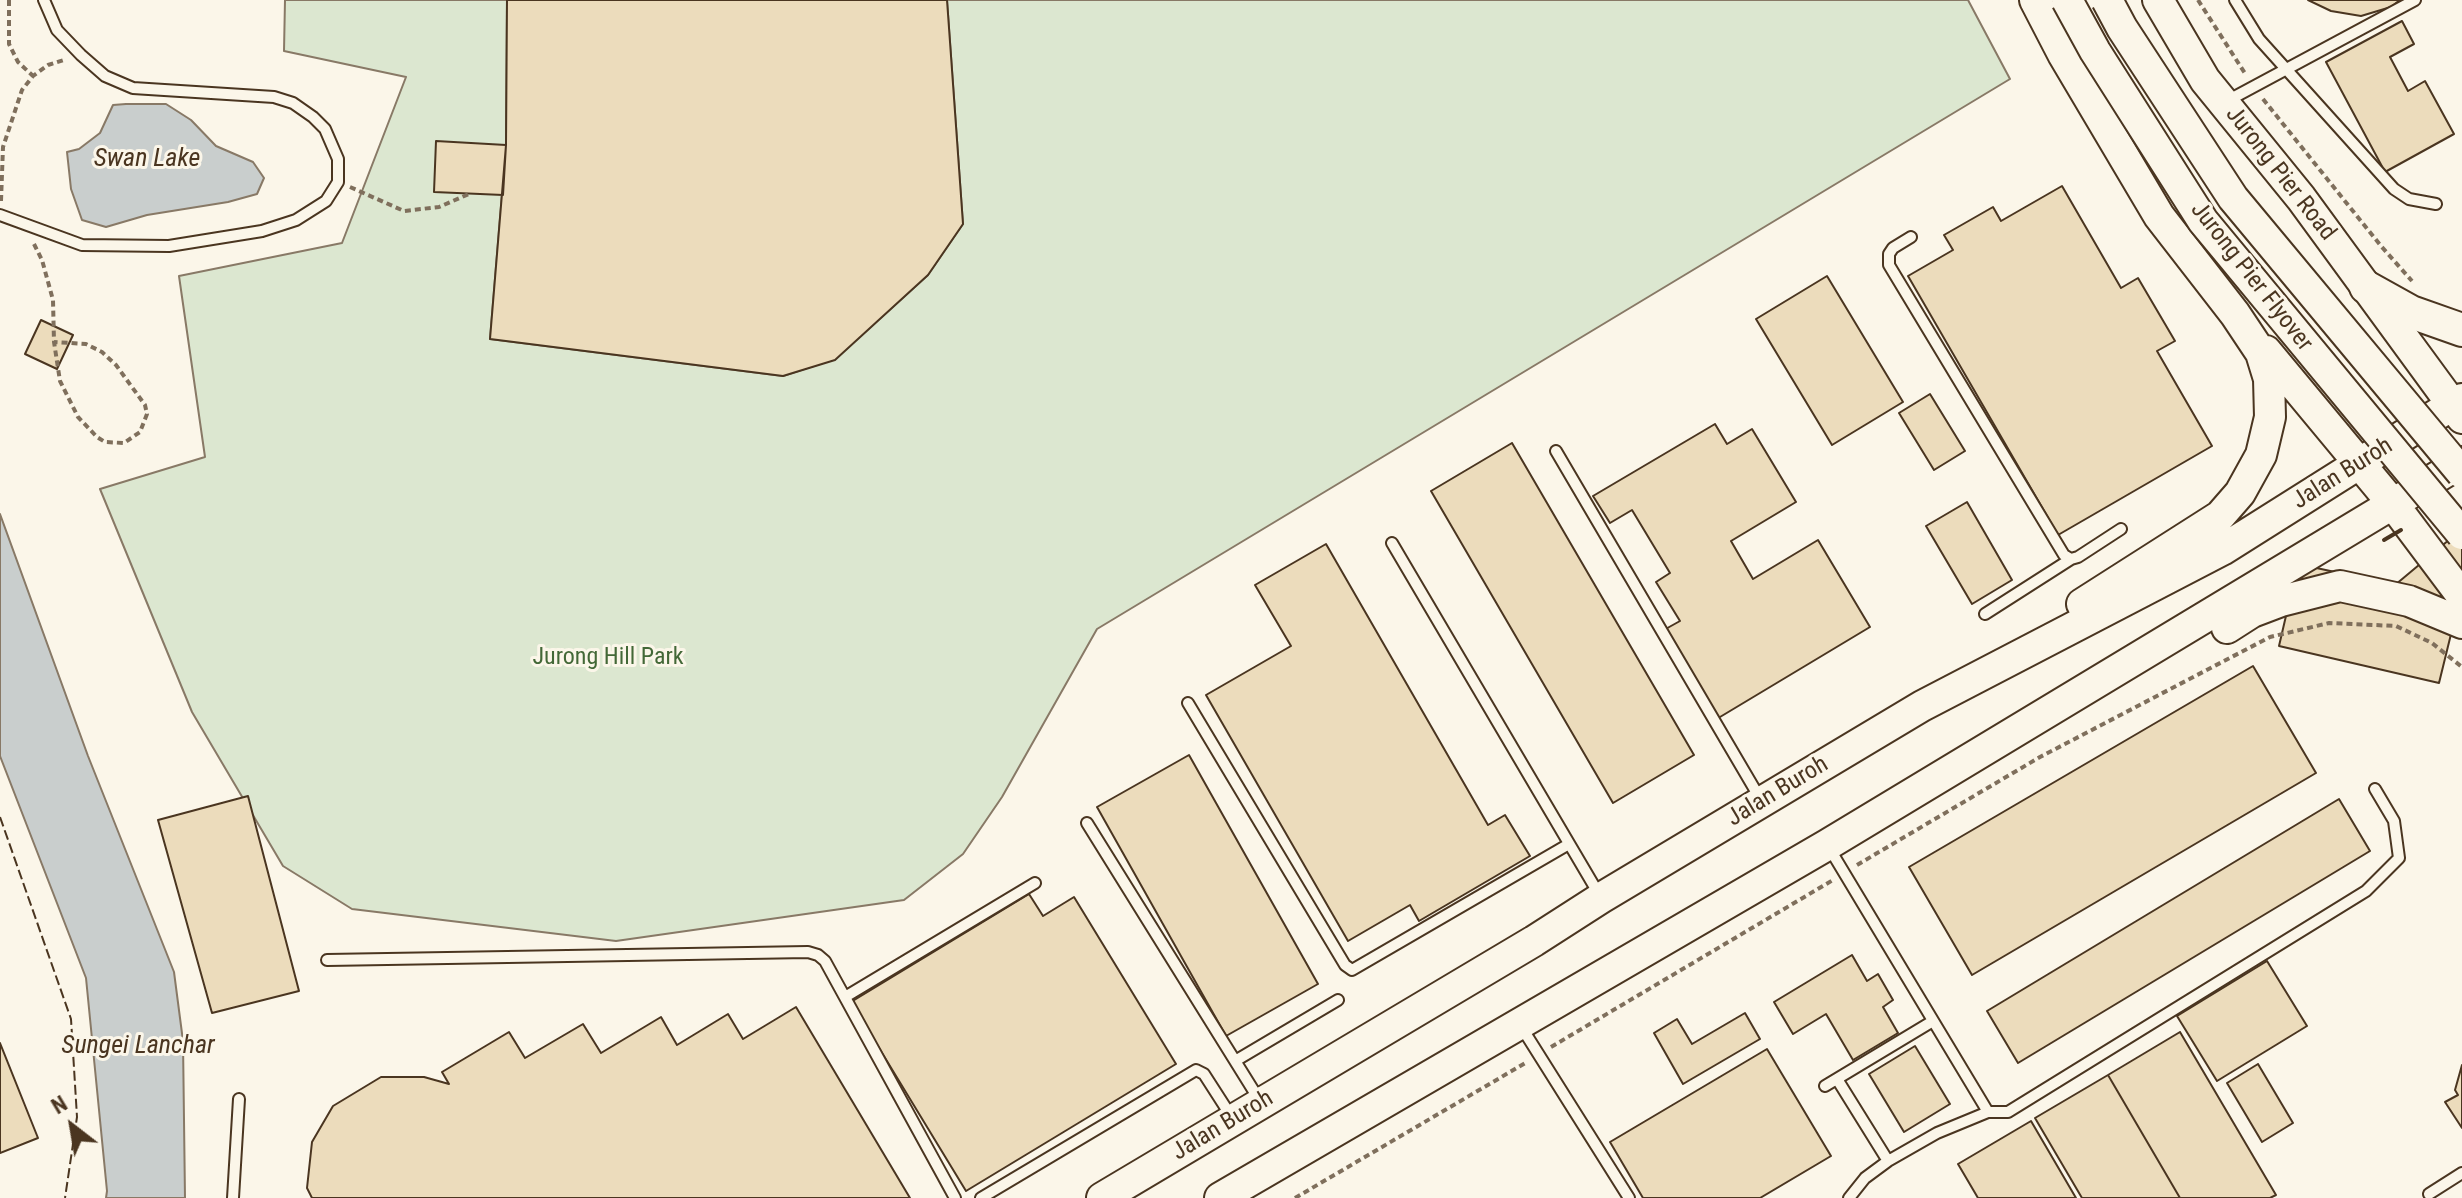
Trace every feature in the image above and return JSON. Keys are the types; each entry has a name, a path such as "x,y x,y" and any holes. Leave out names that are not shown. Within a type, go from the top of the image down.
{"highway":[{"path":"2366,287 2411,312 2462,330"}],"main road":[{"path":"2035,0 2063,54 2159,216 2235,314 2393,504 2462,596"},
{"name":"Jurong Pier Flyover","path":"2067,0 2095,51 2203,221 2462,534"},
{"name":"Jurong Pier Flyover","path":"2107,0 2233,198 2462,473"},
{"name":"Jurong Pier Road","path":"2158,0 2205,80 2301,198 2407,344 2459,408"},
{"path":"1922,706 2220,516 2240,493 2261,455 2270,417 2269,379 2261,353 2235,314"},
{"path":"2393,504 2407,344"},
{"name":"Jalan Buroh","path":"1102,1198 1922,706 2222,550 2399,439 2459,408"},
{"path":"1233,1195 1519,1023 2031,724 2462,462"},
{"path":"2031,724 2116,693 2172,663 2252,612 2340,586 2409,601 2462,623"}],"lane":[{"path":"0,215 82,245 169,246 262,231 296,220 326,201 338,182 338,159 325,129 293,103 274,97 133,88 105,76 81,55 57,30 44,0"},
{"path":"2235,0 2259,39 2394,189 2409,199 2436,204"},
{"path":"2224,102 2415,0"},
{"path":"1911,237 1893,248 1887,260 1889,265 2020,484 2064,555 2071,559"},
{"path":"1556,451 1762,802"},
{"path":"1985,614 2121,529"},
{"path":"1392,543 1601,898"},
{"path":"1188,703 1345,965 1352,970 1569,844"},
{"path":"1849,1198 1865,1178 1888,1161 1937,1133 1988,1112 2008,1112 2366,891 2399,858 2394,821 2375,789"},
{"path":"1087,823 1261,1103"},
{"path":"1827,845 1988,1112"},
{"path":"845,997 1035,883"},
{"path":"327,960 808,952 818,955 825,961 955,1198"},
{"path":"1235,1061 1338,1000"},
{"path":"1825,1086 1933,1021"},
{"path":"1519,1023 1629,1198"},
{"path":"981,1198 1196,1070 1204,1074 1233,1120"},
{"path":"1837,1079 1888,1161"},
{"path":"233,1198 239,1099"},
{"path":"2429,1194 2462,1173"}],"path":[{"path":"9,0 9,44 18,62 33,76"},
{"path":"2198,0 2253,86 2381,246 2422,291"},
{"path":"0,215 3,147 22,90 33,76 48,65 81,55"},
{"path":"338,182 404,211 439,207 471,193"},
{"path":"22,223 42,260 53,300 54,342 60,381 78,417 105,442 115,444 133,439 140,432 147,414 142,396 102,352 86,344 54,342"},
{"path":"1295,1198 2040,757 2270,637 2329,623 2396,626 2432,643 2462,667"}],"green space":[{"name":"Jurong Hill Park","path":"285,0 507,0 506,145 490,339 783,376 835,359 928,275 963,224 947,0 1968,0 2010,79 1097,629 1002,797 963,854 904,900 616,941 352,909 283,866 192,712 100,489 205,457 179,276 342,243 406,77 284,51"}],"water":[{"name":"Swan Lake","path":"166,104 191,120 216,146 253,162 264,178 257,194 228,202 147,215 106,227 82,220 71,189 67,152 79,149 100,133 113,105"},
{"name":"Sungei Lanchar","path":"0,514 88,756 174,972 183,1041 185,1198 106,1198 86,978 0,756"}],"building":[{"path":"507,0 947,0 963,224 928,275 835,360 783,376 490,339 506,145"},
{"path":"2308,0 2400,0 2391,7 2361,16 2331,11"},
{"path":"2402,21 2414,44 2390,57 2408,91 2425,81 2454,134 2385,172 2326,62"},
{"path":"436,141 506,145 503,195 434,192"},
{"path":"2062,186 2121,288 2138,278 2175,341 2157,351 2212,446 2058,535 1908,276 1953,250 1944,235 1993,207 2001,221"},
{"path":"1827,276 1903,402 1832,445 1756,319"},
{"path":"41,320 73,335 57,369 25,354"},
{"path":"1930,394 1965,451 1934,470 1899,413"},
{"path":"1715,424 1727,444 1752,429 1796,502 1731,541 1753,579 1818,540 1870,627 1715,720 1662,631 1680,621 1656,582 1670,573 1632,510 1610,523 1593,496"},
{"path":"1512,443 1694,755 1613,803 1431,491"},
{"path":"1967,502 2012,580 1972,604 1926,526"},
{"path":"2462,529 2462,621 2452,630 2439,683 2279,646 2298,564 2395,585"},
{"path":"1326,544 1488,825 1505,815 1530,856 1419,921 1410,905 1348,941 1206,695 1291,646 1255,585"},
{"path":"2253,666 2316,773 1972,975 1909,867"},
{"path":"1189,755 1318,984 1226,1036 1097,807"},
{"path":"248,796 299,991 212,1013 158,820"},
{"path":"2339,799 2370,851 2018,1063 1987,1011"},
{"path":"1029,894 1043,916 1074,897 1176,1064 966,1191 851,1002"},
{"path":"1852,955 1867,981 1878,974 1893,1000 1883,1007 1898,1033 1853,1060 1826,1014 1793,1034 1774,1002"},
{"path":"2267,961 2307,1026 2217,1081 2177,1016"},
{"path":"796,1007 910,1198 312,1198 307,1188 312,1142 333,1106 381,1077 424,1077 449,1084 442,1072 509,1032 525,1058 583,1024 601,1053 661,1017 677,1045 728,1014 743,1039"},
{"path":"1745,1013 1760,1039 1683,1084 1654,1033 1677,1019 1692,1044"},
{"path":"2180,1032 2276,1195 2270,1198 2180,1198 2108,1075"},
{"path":"0,1043 38,1138 0,1153"},
{"path":"1915,1046 1950,1104 1904,1132 1869,1074"},
{"path":"1767,1049 1831,1156 1760,1198 1643,1198 1610,1142"},
{"path":"2258,1064 2293,1123 2262,1142 2227,1083"},
{"path":"2462,1065 2462,1128 2445,1102 2458,1095 2455,1090"},
{"path":"2108,1075 2180,1198 2082,1198 2035,1118"},
{"path":"2031,1121 2076,1198 1978,1198 1958,1164"}],"fence":[{"path":"0,817 71,1019 77,1117 65,1198"}],"wall":[{"path":"2384,540 2401,530"}]}
